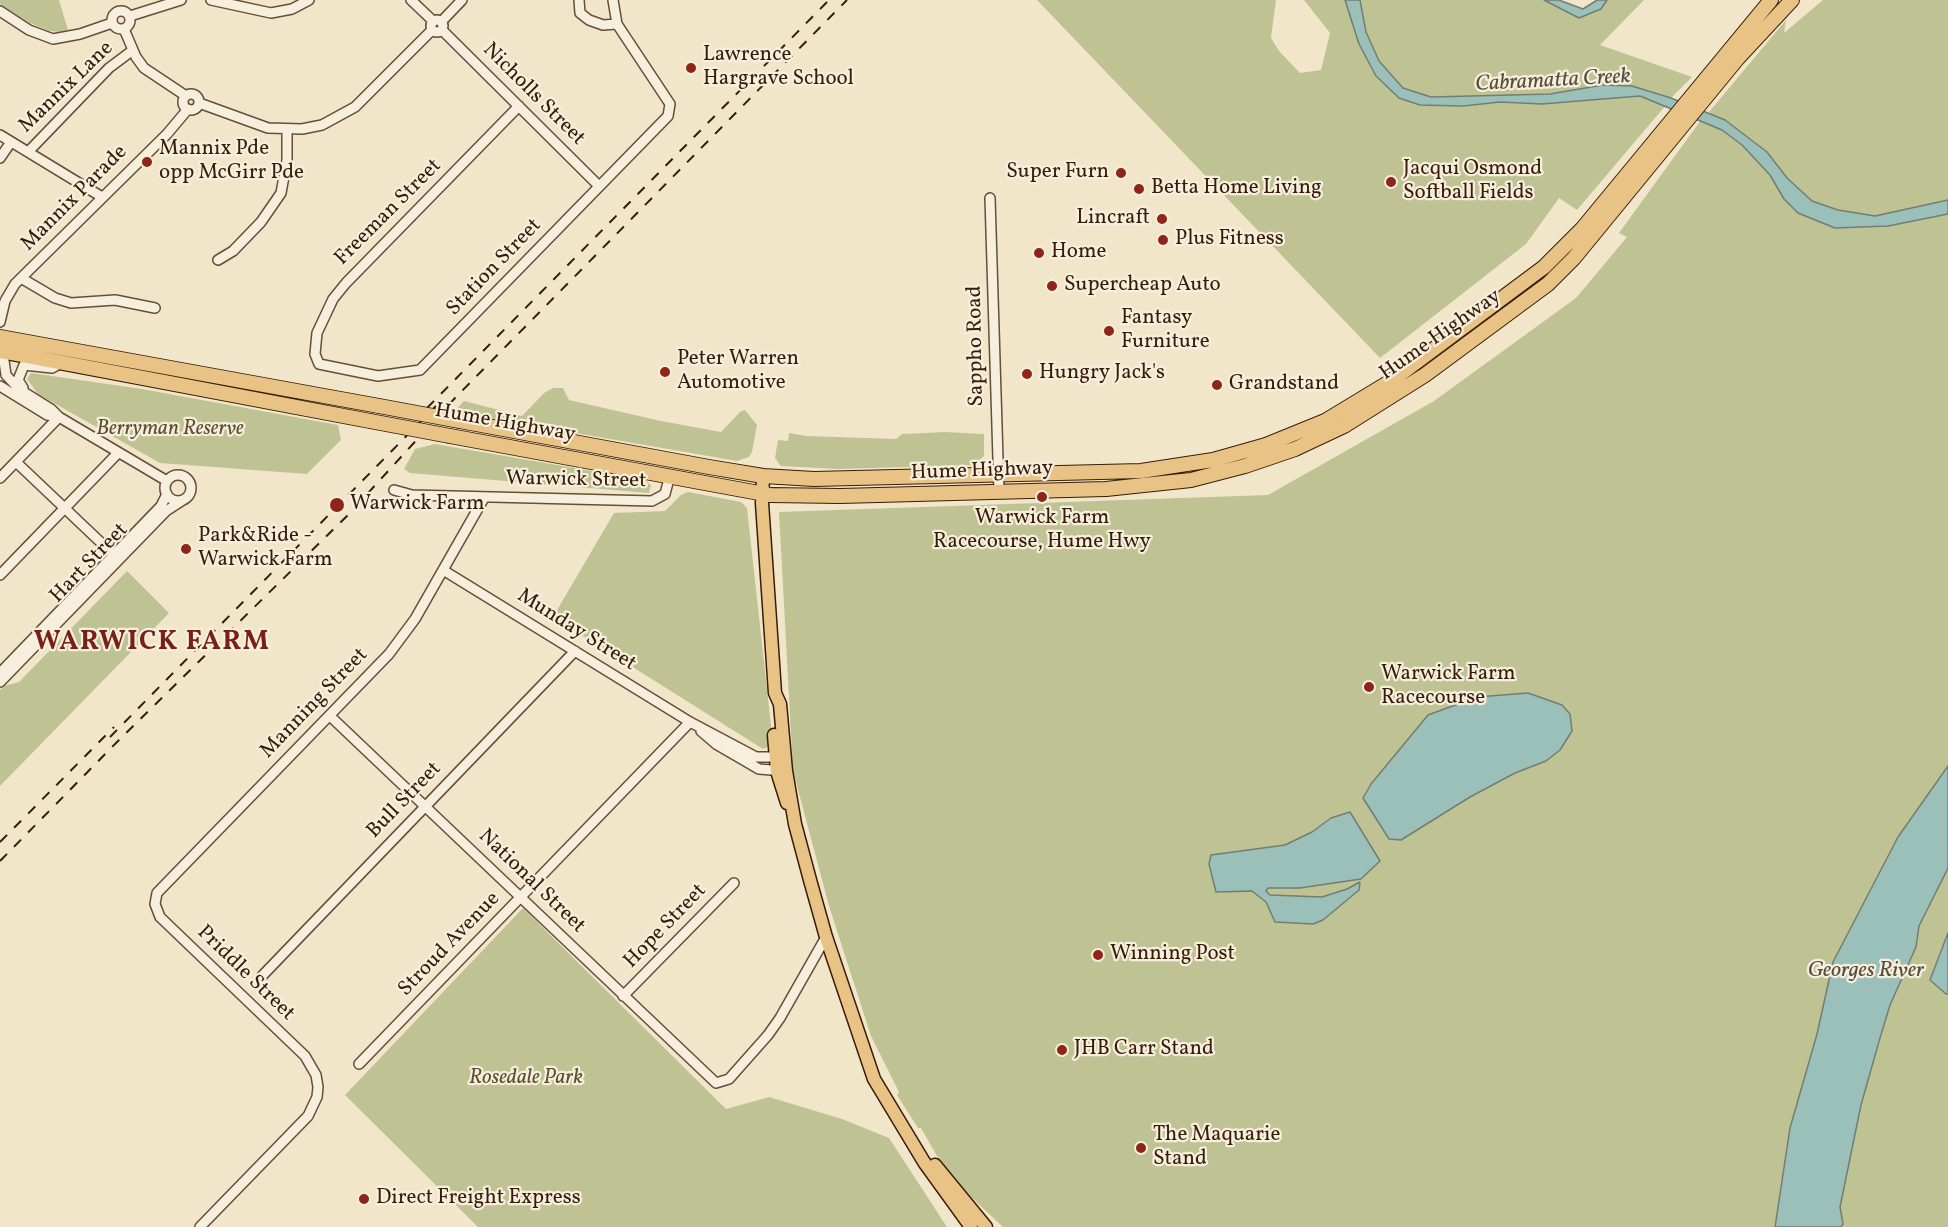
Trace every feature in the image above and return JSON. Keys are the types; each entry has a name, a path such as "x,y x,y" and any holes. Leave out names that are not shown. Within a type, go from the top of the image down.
{"highway":[{"name":"Hume Highway","path":"1,345 61,363 762,494 840,496 1136,487 1213,476 1295,449 1344,426 1425,375 1531,298 1560,273 1772,0"},
{"name":"Hume Highway","path":"1706,87 1792,0"},
{"name":"Hume Highway","path":"1,345 379,406 763,476 814,479 998,476 1172,468 1240,454 1325,420 1369,396 1416,364 1544,267 1666,136"},
{"path":"1416,364 1425,375"}],"main road":[{"path":"763,476 762,494 776,693 780,704 780,757 795,824 826,937 874,1079 896,1118 971,1227"},
{"path":"872,1069 919,1143 986,1227"}],"street":[{"path":"113,0 117,11"},
{"path":"130,16 181,0"},
{"path":"211,0 271,13 292,9 309,0"},
{"name":"Nicholls Street","path":"411,0 599,186"},
{"path":"124,28 140,63 153,76 186,96 195,95 199,103 259,127 287,130 322,125 350,111 462,0"},
{"path":"579,0 580,13 589,20 603,25 617,24 613,0"},
{"path":"123,10 130,16 130,24 124,28 117,28 112,23 112,16 117,11 123,10"},
{"path":"0,11 29,30 53,39 112,23"},
{"name":"Station Street","path":"316,360 324,366 378,376 420,370 670,114 670,104 617,24"},
{"name":"Mannix Lane","path":"27,152 109,68 133,50"},
{"path":"186,96 184,104 188,109 194,109 199,103"},
{"name":"Freeman Street","path":"316,360 317,333 333,299 346,282 519,106"},
{"name":"Mannix Parade","path":"0,322 8,295 21,278 167,134 188,109"},
{"path":"218,260 233,251 261,222 281,193 287,160 287,130"},
{"path":"0,135 102,197"},
{"path":"0,158 11,142"},
{"name":"Sappho Road","path":"990,198 999,492"},
{"path":"21,278 55,298 71,303 115,300 154,308"},
{"path":"1,345 9,379 59,417 167,481"},
{"path":"36,400 18,383 20,369 28,364 52,369 61,363"},
{"path":"0,386 47,415 59,417"},
{"path":"0,478 59,417"},
{"path":"0,575 118,453"},
{"path":"16,462 114,555"},
{"path":"178,474 189,480 191,492 183,500 176,500 167,494 167,481 178,474"},
{"name":"Warwick Street","path":"394,490 412,495 652,501 664,494 670,476"},
{"name":"Hart Street","path":"0,673 161,506 167,494"},
{"name":"Manning Street","path":"160,917 155,904 161,888 330,716 404,636 484,498"},
{"name":"Hart Street","path":"0,682 166,511 183,500"},
{"name":"Munday Street","path":"443,570 690,722 756,757 780,757"},
{"name":"Bull Street","path":"262,976 575,651"},
{"name":"National Street","path":"330,716 706,1076 716,1083 729,1079 780,1018 826,937"},
{"name":"Munday Street","path":"690,722 716,744 759,769 782,771"},
{"name":"Stroud Avenue","path":"360,1064 690,722"},
{"name":"Hope Street","path":"623,996 734,883"},
{"name":"Priddle Street","path":"160,917 305,1056 316,1075 318,1087 314,1107 301,1124 201,1227"}],"green space":[{"path":"0,0 59,0 68,30 49,31 30,23 0,4"},
{"name":"Jacqui Osmond Softball Fields","path":"1037,0 1276,0 1271,38 1279,51 1300,73 1321,70 1330,33 1304,0 1345,0 1376,76 1420,105 1500,102 1542,104 1640,96 1666,105 1577,210 1559,198 1526,244 1380,358"},
{"path":"1360,0 1544,0 1579,18 1601,9 1607,0 1644,0 1600,45 1692,77 1671,98 1632,86 1603,85 1550,94 1431,97 1402,88 1379,61 1366,32"},
{"path":"1823,0 1948,0 1948,200 1875,216 1838,210 1812,201 1787,178 1768,154 1709,112 1786,20 1784,33"},
{"name":"Warwick Farm Racecourse","path":"1701,120 1722,130 1742,145 1770,175 1784,199 1888,226 1948,214 1948,766 1898,837 1833,962 1775,1227 1003,1227 971,1197 937,1156 921,1128 918,1128 897,1095 899,1092 871,1036 829,906 793,771 779,512 1268,495 1434,401 1576,298 1627,237 1619,233"},
{"name":"Berryman Reserve","path":"31,373 142,389 338,425 341,440 307,474 160,463 38,394 27,379"},
{"path":"553,388 563,388 569,400 721,432 740,412 745,410 757,425 752,452 749,457 737,461 454,412 464,401 522,416 544,393"},
{"path":"945,432 984,434 984,456 974,465 838,469 781,466 775,458 778,440 788,441 789,433 806,436 896,439 902,434"},
{"path":"435,444 644,480 651,485 649,493 410,473 404,469 415,449"},
{"path":"688,492 741,502 747,508 773,744 763,749 553,617 614,513 665,511 681,495"},
{"path":"127,571 169,613 0,786 0,690 4,686 19,682"},
{"path":"1948,868 1948,933 1930,980 1948,994 1948,1227 1841,1227 1840,1208 1861,1105 1890,1005 1916,947 1919,926"},
{"name":"Rosedale Park","path":"523,908 726,1109 769,1097 842,1119 889,1138 947,1227 478,1227 345,1095"}],"water":[{"path":"1345,0 1360,0 1366,32 1379,61 1403,88 1431,97 1550,94 1603,85 1632,86 1671,98 1725,120 1767,152 1787,178 1812,201 1838,210 1875,216 1948,200 1948,214 1888,226 1835,228 1798,213 1784,199 1770,175 1742,145 1722,130 1640,96 1542,104 1500,102 1463,106 1420,105 1399,98 1376,76 1359,44"},
{"path":"1544,0 1559,0 1583,9 1597,0 1607,0 1601,9 1579,18"},
{"path":"1528,693 1562,705 1570,714 1572,731 1560,750 1546,761 1515,773 1470,797 1401,840 1389,839 1363,798 1371,784 1428,715 1477,697"},
{"name":"Georges River","path":"1948,766 1948,868 1919,926 1916,947 1890,1005 1880,1038 1861,1105 1840,1207 1843,1224 1841,1227 1775,1227 1790,1128 1817,1034 1833,962 1898,837"},
{"path":"1350,812 1380,861 1361,879 1300,888 1268,888 1266,891 1270,895 1322,897 1360,882 1359,890 1323,920 1313,924 1275,922 1266,902 1252,891 1216,892 1209,864 1211,855 1285,845 1312,832 1331,818"},
{"path":"1948,933 1948,994 1946,994 1930,980"}],"railway":[{"path":"427,408 829,0"},
{"path":"0,861 118,741 347,516 455,398 847,0"},
{"path":"110,737 436,406"},
{"path":"0,842 114,727"}],"place":[{"name":"Lawrence Hargrave School","path":"691,68"},
{"name":"Mannix Pde opp McGirr Pde","path":"147,162"},
{"name":"Super Furn","path":"1121,173"},
{"name":"Jacqui Osmond Softball Fields","path":"1391,182"},
{"name":"Betta Home Living","path":"1139,189"},
{"name":"Lincraft","path":"1162,219"},
{"name":"Plus Fitness","path":"1163,240"},
{"name":"Home","path":"1039,253"},
{"name":"Supercheap Auto","path":"1052,286"},
{"name":"Fantasy Furniture","path":"1109,331"},
{"name":"Peter Warren Automotive","path":"665,372"},
{"name":"Hungry Jack's","path":"1027,374"},
{"name":"Grandstand","path":"1217,385"},
{"name":"Warwick Farm Racecourse, Hume Hwy","path":"1042,497"},
{"name":"Warwick Farm","path":"337,505"},
{"name":"Park&Ride - Warwick Farm","path":"186,549"},
{"name":"Warwick Farm Racecourse","path":"1369,687"},
{"name":"Winning Post","path":"1098,955"},
{"name":"JHB Carr Stand","path":"1062,1050"},
{"name":"The Maquarie Stand","path":"1141,1148"},
{"name":"Direct Freight Express","path":"364,1199"}],"district":[{"name":"WARWICK FARM","path":"152,644"}],"water label":[{"name":"Cabramatta Creek","path":"1553,82"}]}
